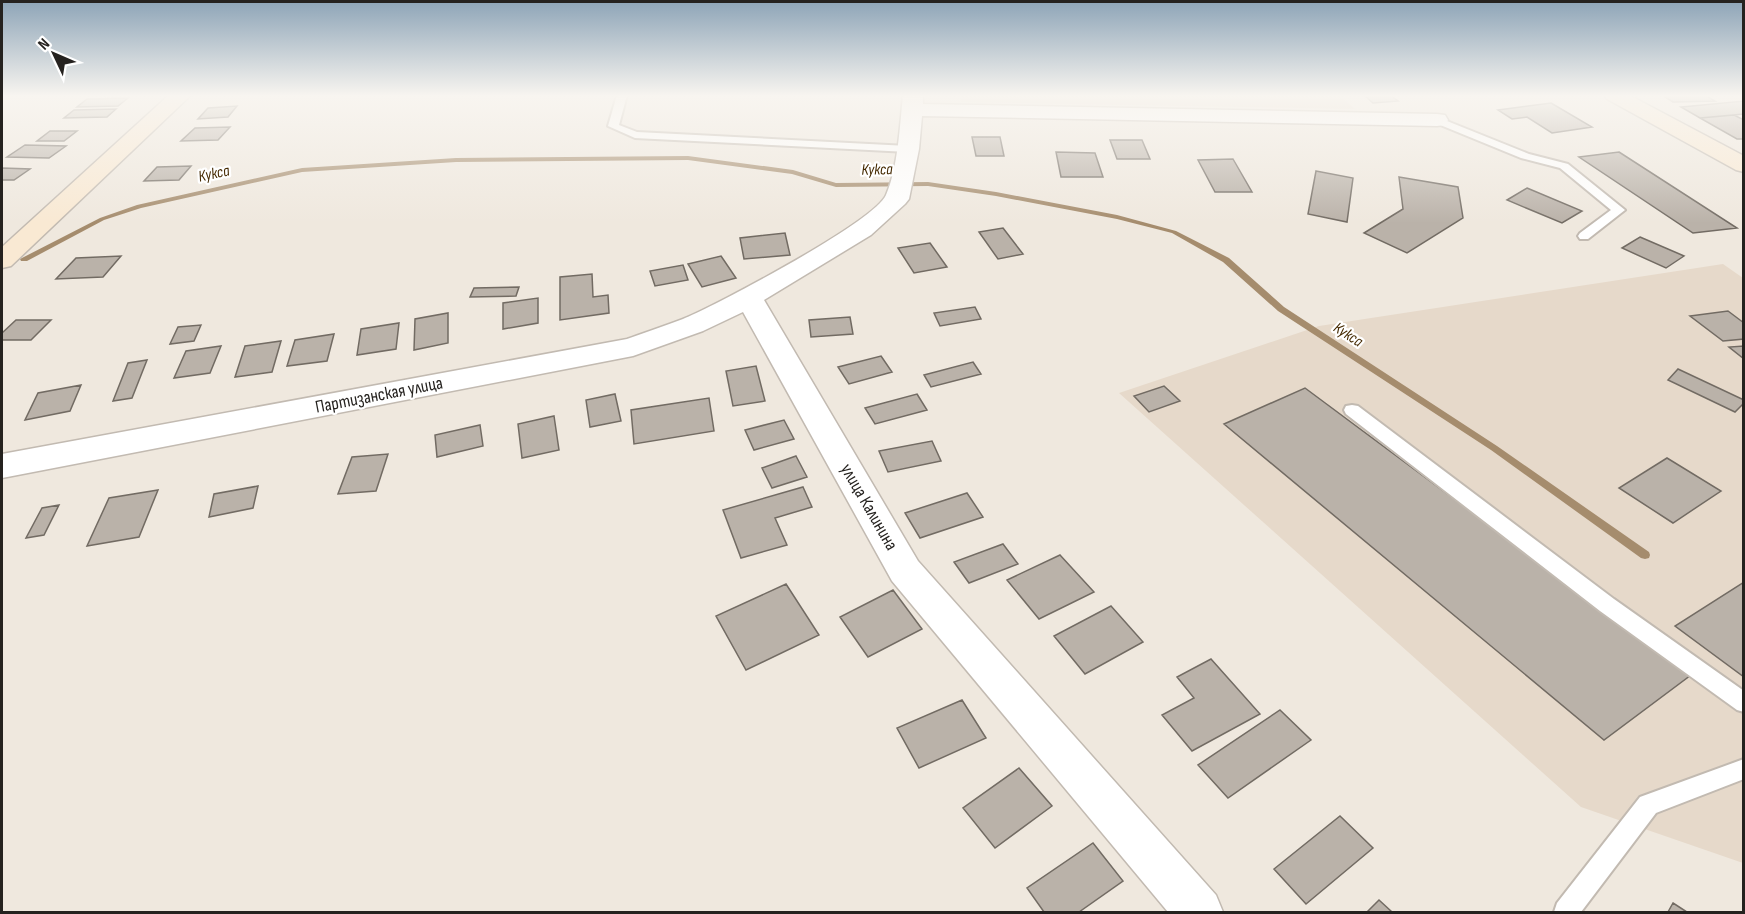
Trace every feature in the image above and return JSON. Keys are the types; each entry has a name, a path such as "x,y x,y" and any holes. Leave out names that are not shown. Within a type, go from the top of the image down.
{"street":[{"path":"2,261 135,138"},
{"path":"749,298 862,230 897,199 904,173 909,138"},
{"path":"1693,138 1743,165"},
{"name":"Партизанская улица","path":"2,466 633,347 693,325 749,298"},
{"name":"улица Калинина","path":"749,298 906,571 1199,912"}],"lane":[{"path":"686,138 908,149"},
{"path":"1480,138 1525,156 1564,166 1619,210 1584,236"},
{"path":"1352,410 1607,605 1743,704"},
{"path":"1566,912 1648,805 1743,769"}],"shaded area":[{"path":"1723,264 1743,278 1743,863 1581,807 1119,393 1319,326"}],"building":[{"path":"41,138 68,138 64,141 37,141"},
{"path":"185,138 220,138 218,140 181,141"},
{"path":"972,138 1000,138 1004,156 976,156"},
{"path":"1110,140 1142,140 1150,159 1117,159"},
{"path":"25,145 66,146 49,158 7,157"},
{"path":"1056,152 1095,153 1103,177 1061,177"},
{"path":"1619,152 1737,228 1693,233 1579,157"},
{"path":"1233,159 1252,192 1215,192 1198,160"},
{"path":"191,166 179,180 144,181 157,167"},
{"path":"2,168 30,169 14,180 2,180"},
{"path":"1316,171 1353,178 1347,222 1308,214"},
{"path":"1399,177 1458,187 1463,218 1407,253 1364,233 1403,209"},
{"path":"1527,188 1582,211 1562,223 1507,200"},
{"path":"1003,228 1023,254 998,259 979,232"},
{"path":"785,233 790,255 744,259 740,238"},
{"path":"1640,237 1684,256 1666,268 1622,248"},
{"path":"930,243 947,267 914,273 898,248"},
{"path":"121,256 103,277 56,279 76,258"},
{"path":"721,256 736,278 702,287 688,264"},
{"path":"683,265 688,280 655,286 650,271"},
{"path":"592,274 593,297 608,295 609,313 560,320 560,277"},
{"path":"519,287 516,296 470,297 474,288"},
{"path":"538,298 538,323 503,329 503,303"},
{"path":"975,307 981,319 940,326 934,313"},
{"path":"1728,311 1744,323 1744,339 1723,341 1690,316"},
{"path":"448,313 448,343 414,350 415,319"},
{"path":"850,317 853,334 811,337 809,320"},
{"path":"16,320 51,320 31,340 2,340 2,333"},
{"path":"399,323 396,349 357,355 361,329"},
{"path":"201,325 194,341 170,344 178,327"},
{"path":"334,334 327,361 287,366 295,340"},
{"path":"281,341 272,372 235,377 245,346"},
{"path":"221,346 210,373 174,378 186,351"},
{"path":"1744,346 1744,359 1729,347"},
{"path":"881,356 892,372 849,384 838,367"},
{"path":"147,360 132,398 113,401 128,363"},
{"path":"973,362 981,374 931,387 924,375"},
{"path":"756,366 765,401 733,406 726,371"},
{"path":"1678,369 1744,400 1744,403 1735,412 1668,380"},
{"path":"81,385 70,411 25,420 38,393"},
{"path":"1164,386 1180,401 1149,412 1134,396"},
{"path":"1305,388 1691,675 1604,740 1224,424"},
{"path":"615,394 621,421 590,427 586,400"},
{"path":"917,394 927,410 875,424 865,408"},
{"path":"709,398 714,431 634,444 631,410"},
{"path":"554,416 559,450 522,458 518,424"},
{"path":"784,420 794,439 754,450 745,430"},
{"path":"480,425 483,446 437,457 435,435"},
{"path":"932,441 941,461 888,472 879,451"},
{"path":"388,454 376,491 338,494 352,457"},
{"path":"796,456 807,477 772,488 762,468"},
{"path":"1667,458 1721,491 1673,523 1619,488"},
{"path":"258,486 253,508 209,517 214,494"},
{"path":"803,487 812,507 775,518 787,545 741,558 723,510"},
{"path":"158,490 139,537 87,546 109,498"},
{"path":"967,493 983,517 920,538 905,513"},
{"path":"59,505 44,535 26,538 42,508"},
{"path":"1003,544 1018,564 969,583 954,562"},
{"path":"1060,555 1094,592 1039,619 1007,580"},
{"path":"1744,582 1744,677 1675,626"},
{"path":"786,584 819,635 746,670 716,616"},
{"path":"893,590 922,629 868,657 840,617"},
{"path":"1111,606 1143,642 1085,674 1054,636"},
{"path":"1211,659 1260,714 1192,751 1162,715 1194,698 1177,677"},
{"path":"962,700 986,738 919,768 897,728"},
{"path":"1280,710 1311,740 1228,798 1198,765"},
{"path":"1019,768 1052,806 995,848 963,808"},
{"path":"1340,816 1373,848 1306,904 1274,869"},
{"path":"1093,843 1123,881 1079,912 1044,912 1027,888"},
{"path":"1379,900 1392,912 1367,912"},
{"path":"1673,903 1687,912 1668,912"}],"waterway":[{"name":"Кукса","path":"24,259 102,219 139,206 302,170 456,160 688,158 793,172 836,185 928,184 996,194 1117,217 1174,232 1226,260 1281,309 1494,448 1645,555"}]}
